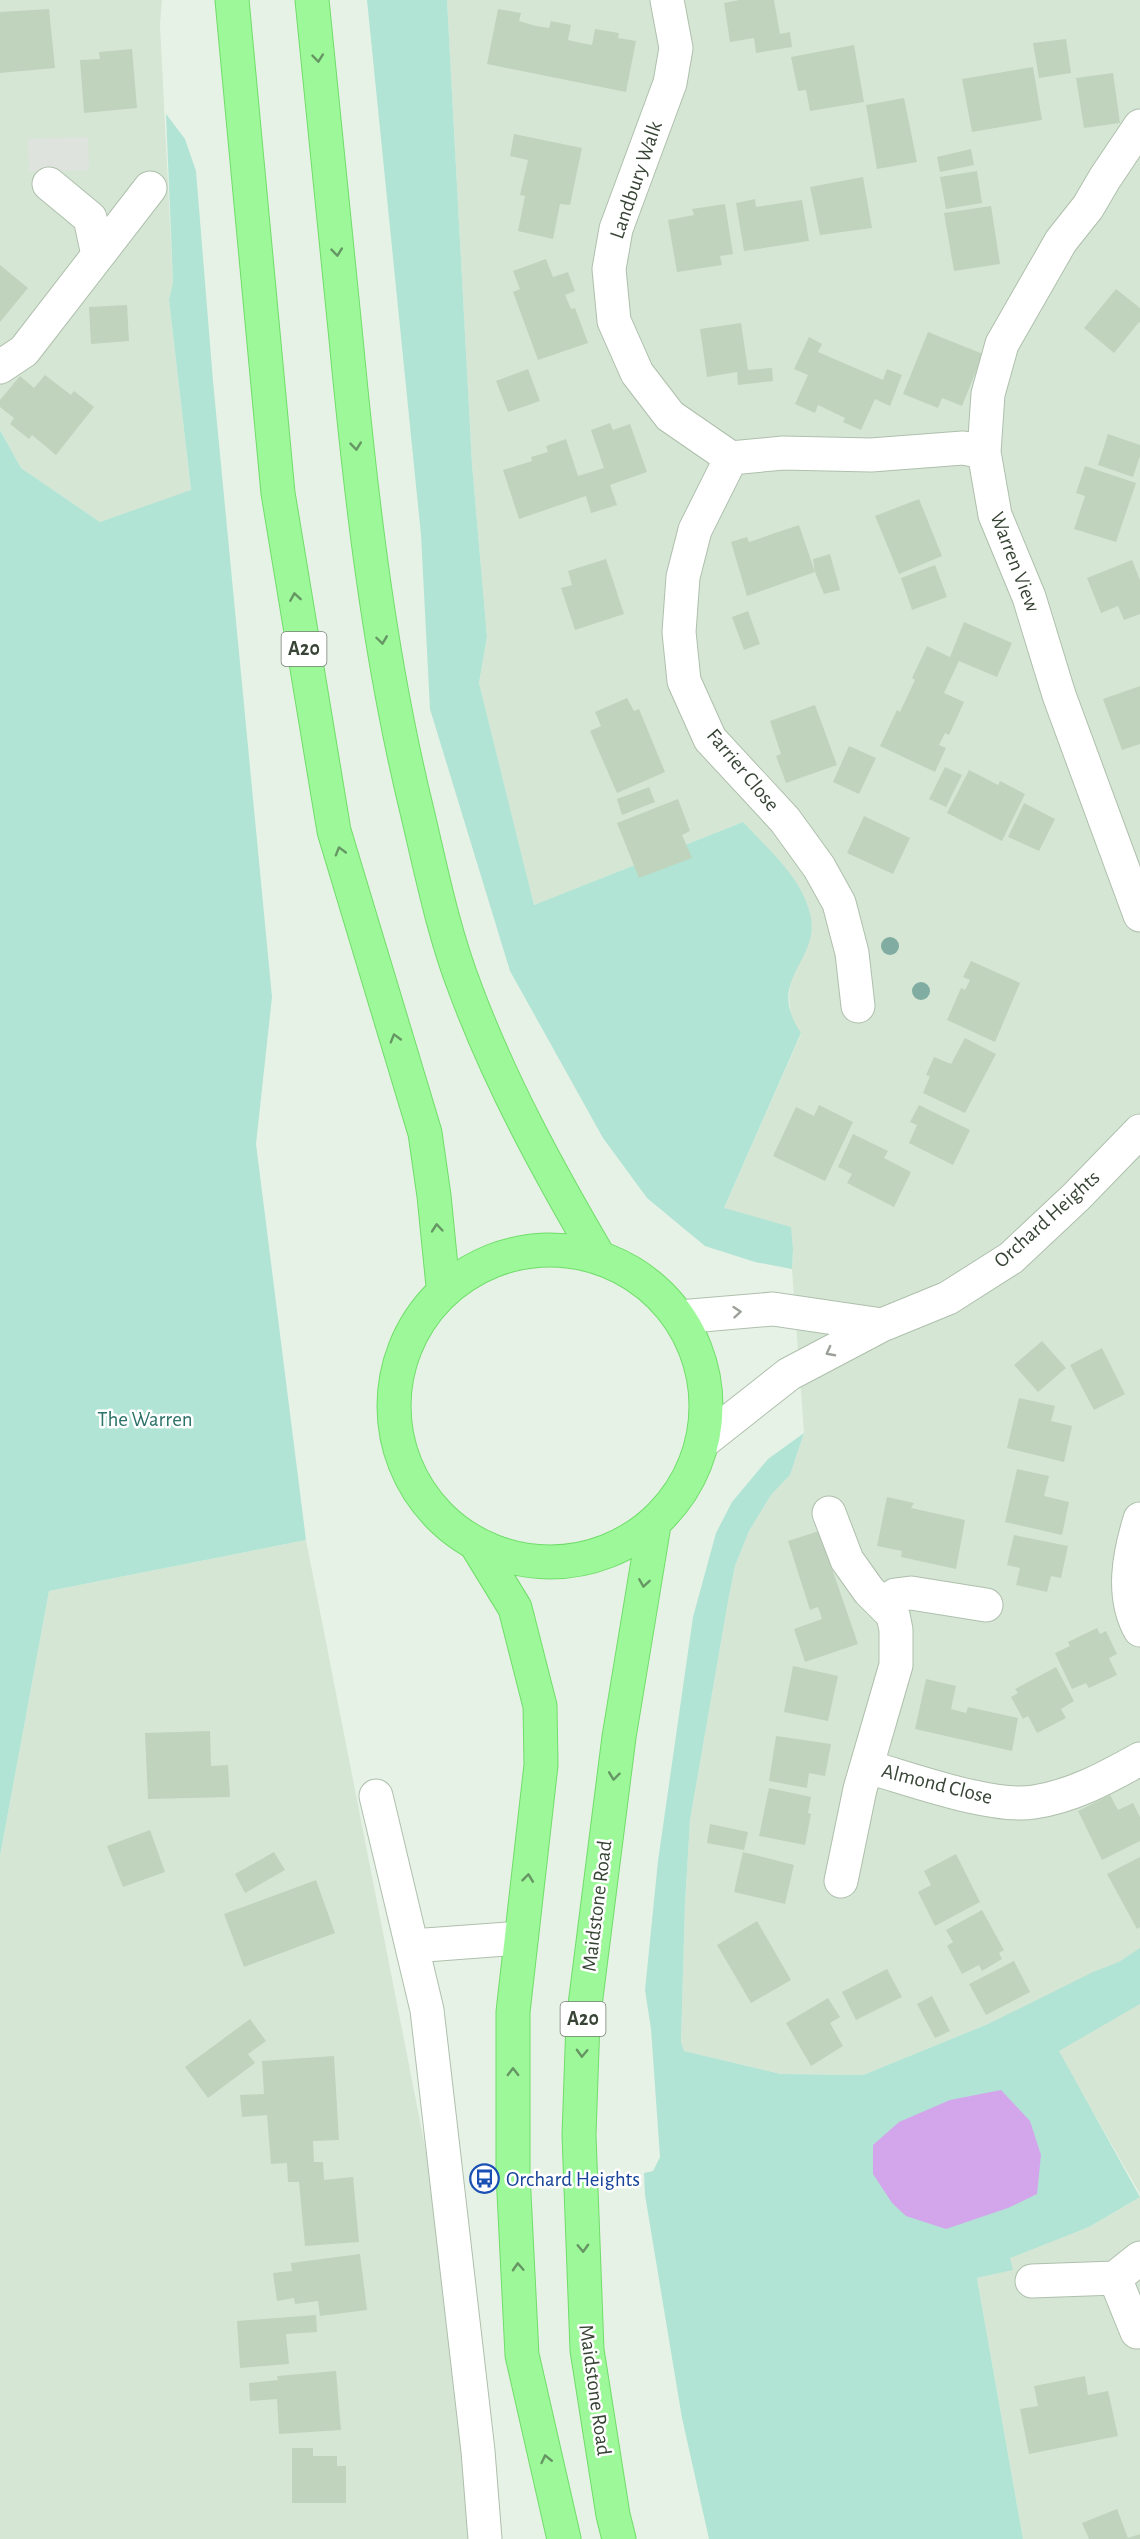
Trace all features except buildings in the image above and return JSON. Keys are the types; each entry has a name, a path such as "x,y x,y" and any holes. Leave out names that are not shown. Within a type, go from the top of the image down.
{"main road":[{"path":"312,0 361,490 388,678 402,750 440,908 464,985 490,1050 534,1143 599,1257"},
{"name":"A20","path":"227,7 278,493 334,831 425,1133 443,1286"},
{"path":"477,1546 541,1564 596,1557 654,1525 686,1487 704,1441 707,1400 704,1371 679,1317 630,1272 599,1257 546,1249 497,1258 443,1286 411,1332 393,1384 400,1458 428,1506 477,1546 515,1608 540,1706 541,1765 513,2012 513,2173 522,2355 564,2539"},
{"name":"Maidstone Road","path":"620,2539 613,2515 587,2350 579,2135 582,2021 619,1737 654,1525"}],"street":[{"name":"Landbury Walk","path":"668,0 676,48 670,83 616,229 609,269 614,321 637,373 670,416 731,458"},
{"name":"Warren View","path":"1140,126 1088,207 1061,241 1002,344 988,394 984,452 995,515 1029,597 1059,695 1140,915"},
{"path":"49,184 90,218 98,255"},
{"path":"0,367 24,351 150,188"},
{"path":"731,458 783,453 871,455 963,448 984,452"},
{"name":"Farrier Close","path":"731,458 698,524 683,577 679,632 684,681 710,739 785,820 819,867 839,903 852,953 858,1006"},
{"name":"Orchard Heights","path":"704,1441 789,1374 882,1325 948,1298 1011,1258 1076,1197 1140,1131"},
{"path":"679,1317 773,1309 882,1325"},
{"name":"Almond Close","path":"830,1513 848,1560 869,1591 893,1615 897,1630 896,1665 860,1789 841,1881"},
{"path":"1140,1519 1128,1575 1132,1616 1140,1629"},
{"path":"884,1606 895,1595 911,1593 986,1605"},
{"name":"Almond Close","path":"868,1767 991,1800 1032,1802 1061,1796 1095,1784 1140,1759"},
{"path":"376,1796 428,2018 477,2440 484,2539"},
{"path":"412,1946 521,1938"},
{"path":"1032,2281 1115,2278 1140,2258"},
{"path":"1115,2278 1137,2332"}],"shaded area":[{"path":"0,0 162,0 160,25 173,282 169,300 191,491 100,522 21,468 0,430"},
{"path":"447,0 1140,0 1140,2194 1058,2051 1027,2006 863,2075 781,2074 684,2051 681,2042 690,1820 735,1566 749,1531 771,1495 790,1475 804,1433 792,1269 793,1250 724,1208 801,1034 791,1019 789,996 791,979 803,955 743,822 534,905 479,683 487,637 472,464"},
{"path":"88,137 89,170 29,172 28,139"},
{"path":"306,1540 502,2539 0,2539 0,1856 49,1591"},
{"path":"1001,2090 1030,2121 1041,2155 1037,2194 1008,2208 946,2229 906,2216 892,2203 873,2174 873,2145 899,2122 950,2100"},
{"path":"1140,2197 1140,2539 1023,2539 977,2278 1012,2270 1009,2258 1089,2227"}],"green space":[{"path":"367,0 447,0 472,464 487,637 479,683 534,905 743,822 784,866 801,890 807,904 811,918 811,934 790,985 788,999 791,1015 801,1033 724,1208 791,1227 792,1269 755,1262 705,1246 647,1198 603,1138 510,971 430,709 421,535"},
{"name":"The Warren","path":"166,114 185,139 196,171 213,381 272,997 256,1144 306,1540 49,1591 0,1856 0,430 21,468 100,522 191,490 169,300 173,282"},
{"path":"804,1433 790,1475 771,1495 749,1531 735,1566 690,1820 681,2042 684,2051 781,2074 863,2075 988,2024 1093,1972 1119,1962 1140,1948 1140,2004 1059,2051 1140,2197 1089,2227 1010,2258 1013,2270 977,2278 1023,2539 709,2539 682,2418 645,2195 644,2173 653,2171 660,2157 651,2029 645,1990 658,1861 693,1617 716,1533 732,1502 768,1459"}],"place":[{"name":"Orchard Heights","path":"485,2179"}]}
